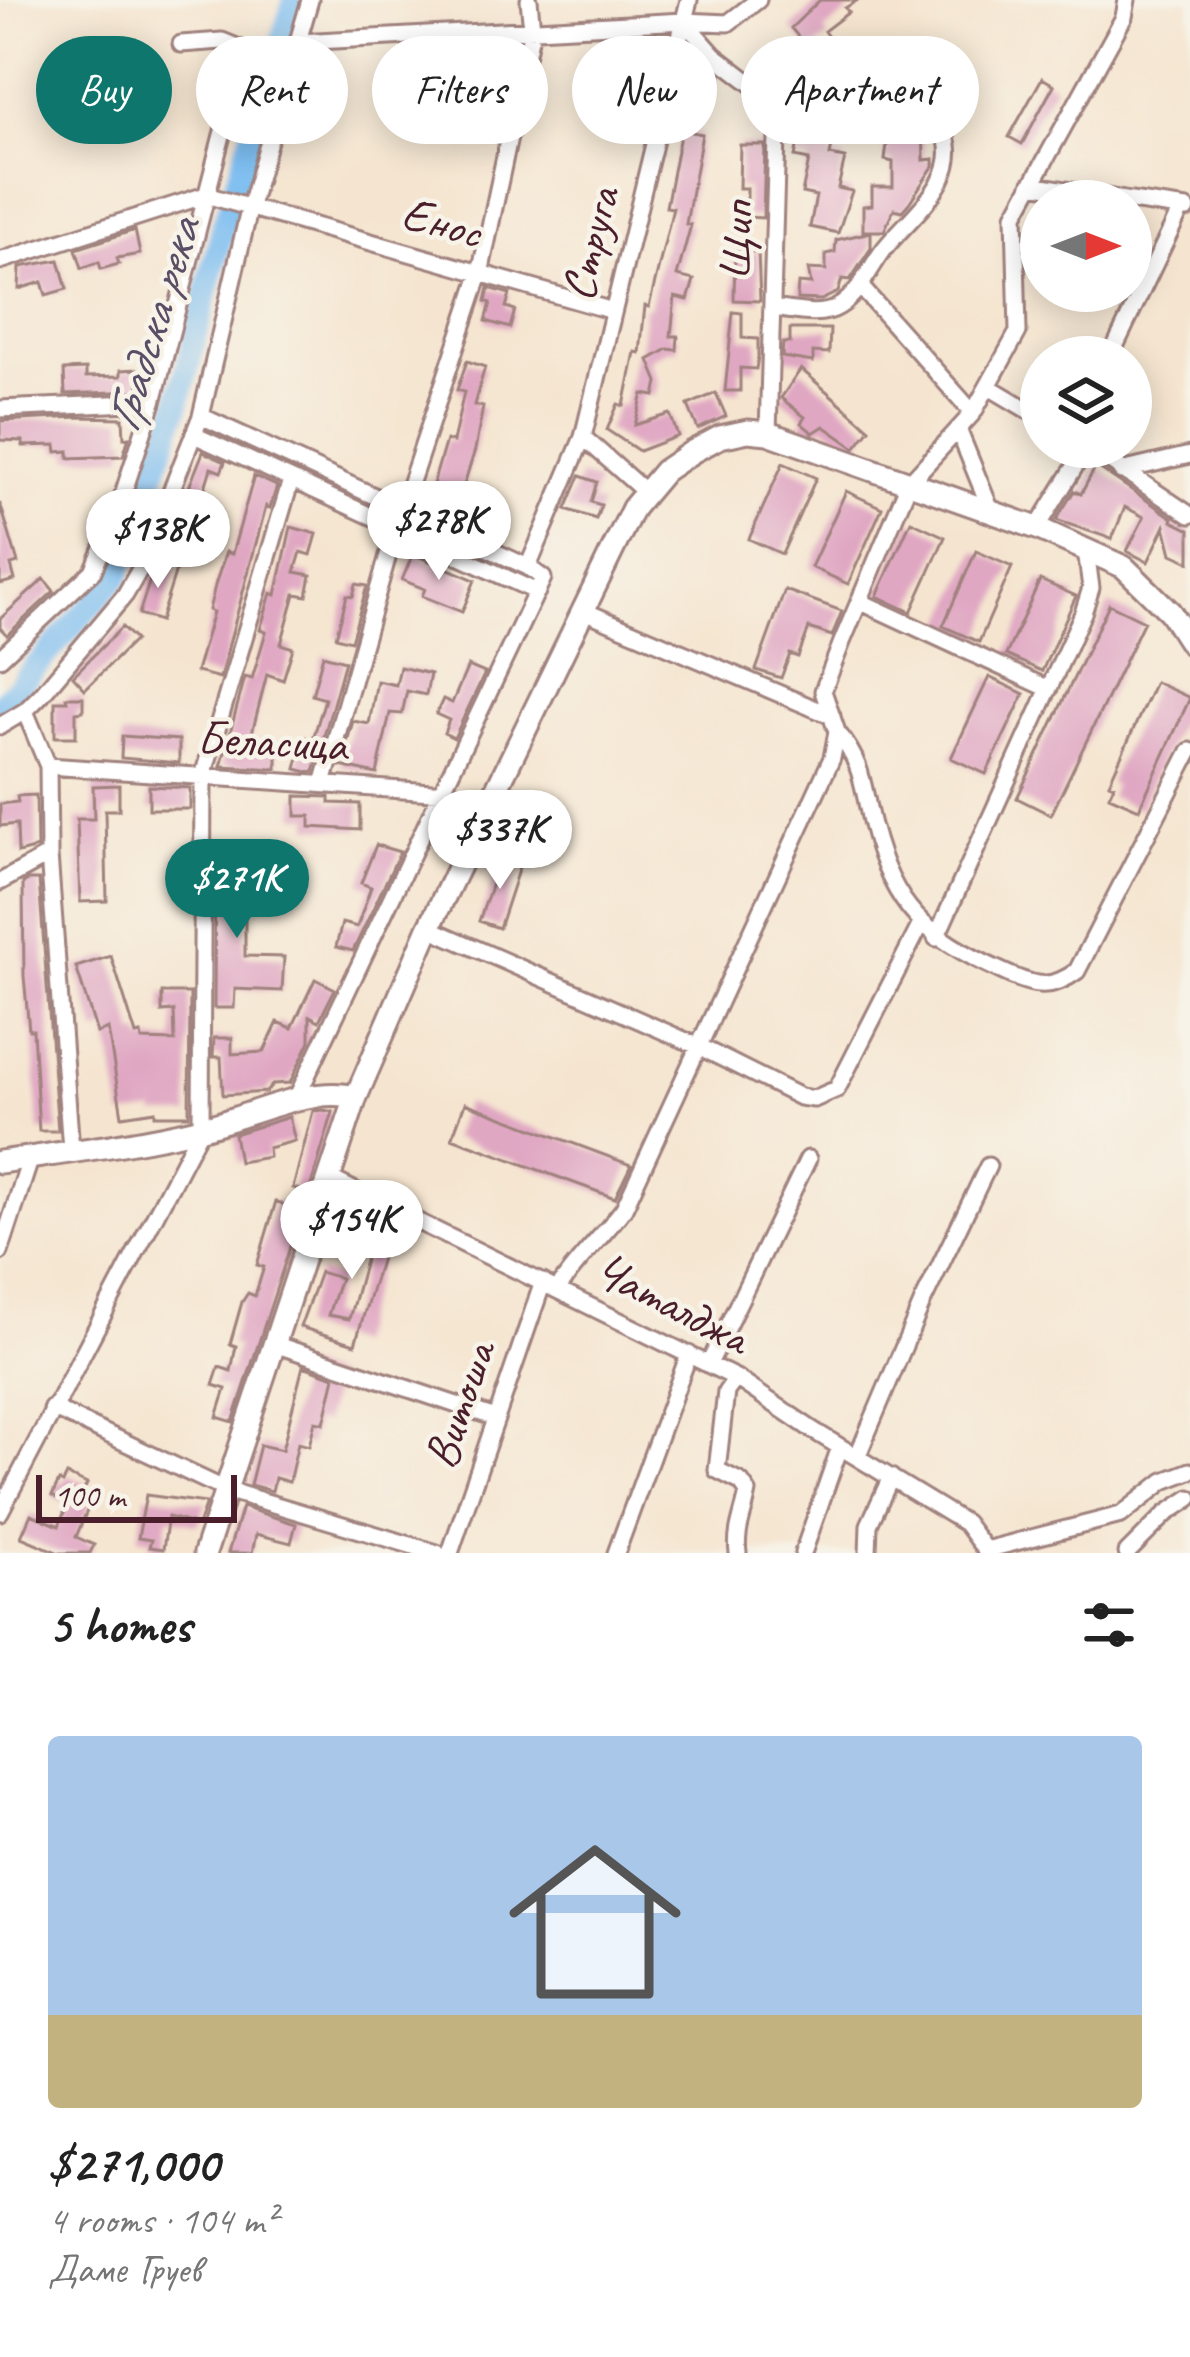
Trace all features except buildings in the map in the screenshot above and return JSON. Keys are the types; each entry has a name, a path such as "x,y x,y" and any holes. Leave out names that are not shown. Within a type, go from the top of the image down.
{"street":[{"path":"300,36 310,0"},
{"path":"323,784 396,527 480,274 532,29 530,0"},
{"name":"Струга","path":"295,1101 537,592 535,570 584,437 689,0"},
{"path":"348,39 684,21 728,23 758,0"},
{"path":"1032,180 1124,16 1127,0"},
{"path":"684,21 714,55 741,76"},
{"path":"0,658 93,571 154,402 244,50 222,41 181,44"},
{"path":"0,726 25,711 124,595 140,569 201,416 268,144"},
{"name":"Щип","path":"758,432 772,308 777,144"},
{"path":"772,308 820,313 836,309 936,190 948,161 947,144"},
{"path":"0,261 206,195"},
{"name":"Енос","path":"206,195 613,311"},
{"path":"1120,336 1185,209 1152,204"},
{"path":"1020,205 1015,215 1018,332 973,412 909,483 823,691 834,724 858,757 873,827 894,887 921,924 937,938 1042,987 1060,984 1077,971 1190,751"},
{"path":"860,286 973,412"},
{"path":"989,387 1020,405"},
{"path":"0,409 154,402"},
{"path":"201,416 535,570"},
{"path":"958,429 992,513"},
{"path":"205,1553 356,1097 491,796 644,491 692,452 720,437 758,432 1037,528 1124,567 1152,592 1190,643"},
{"path":"194,435 537,592"},
{"path":"584,437 644,491"},
{"path":"1121,471 1190,455"},
{"path":"1037,528 1075,468"},
{"path":"1117,468 1190,515"},
{"path":"0,1512 200,1129 203,776 291,479"},
{"path":"937,938 1091,588 1086,550"},
{"path":"859,602 1047,688"},
{"path":"584,610 834,724"},
{"path":"25,711 48,766 49,855 71,1150"},
{"path":"551,1285 602,1238 624,1208 832,758 834,724"},
{"name":"Беласица","path":"48,766 491,796"},
{"path":"0,883 49,855"},
{"path":"429,928 700,1047 800,1097 826,1096 837,1089 921,924"},
{"path":"0,1162 200,1129 295,1101 342,1094 356,1097"},
{"path":"0,1252 31,1157"},
{"path":"709,1364 808,1159"},
{"path":"857,1457 923,1301 988,1166"},
{"name":"Чаталджа","path":"329,1178 736,1378 965,1523 985,1550 1120,1515 1165,1481 1190,1471"},
{"name":"Витоша","path":"450,1553 496,1418 551,1285"},
{"path":"274,1344 496,1418"},
{"path":"616,1553 689,1354"},
{"path":"736,1378 726,1392 717,1469 741,1482 748,1492 736,1531 738,1553"},
{"path":"52,1408 226,1490 437,1553"},
{"path":"802,1553 840,1447"},
{"path":"868,1553 869,1525 891,1477"},
{"path":"1127,1553 1166,1514 1190,1498"}],"waterway":[{"name":"Градска река","path":"0,706 117,577 177,408 225,221 295,0"}]}
